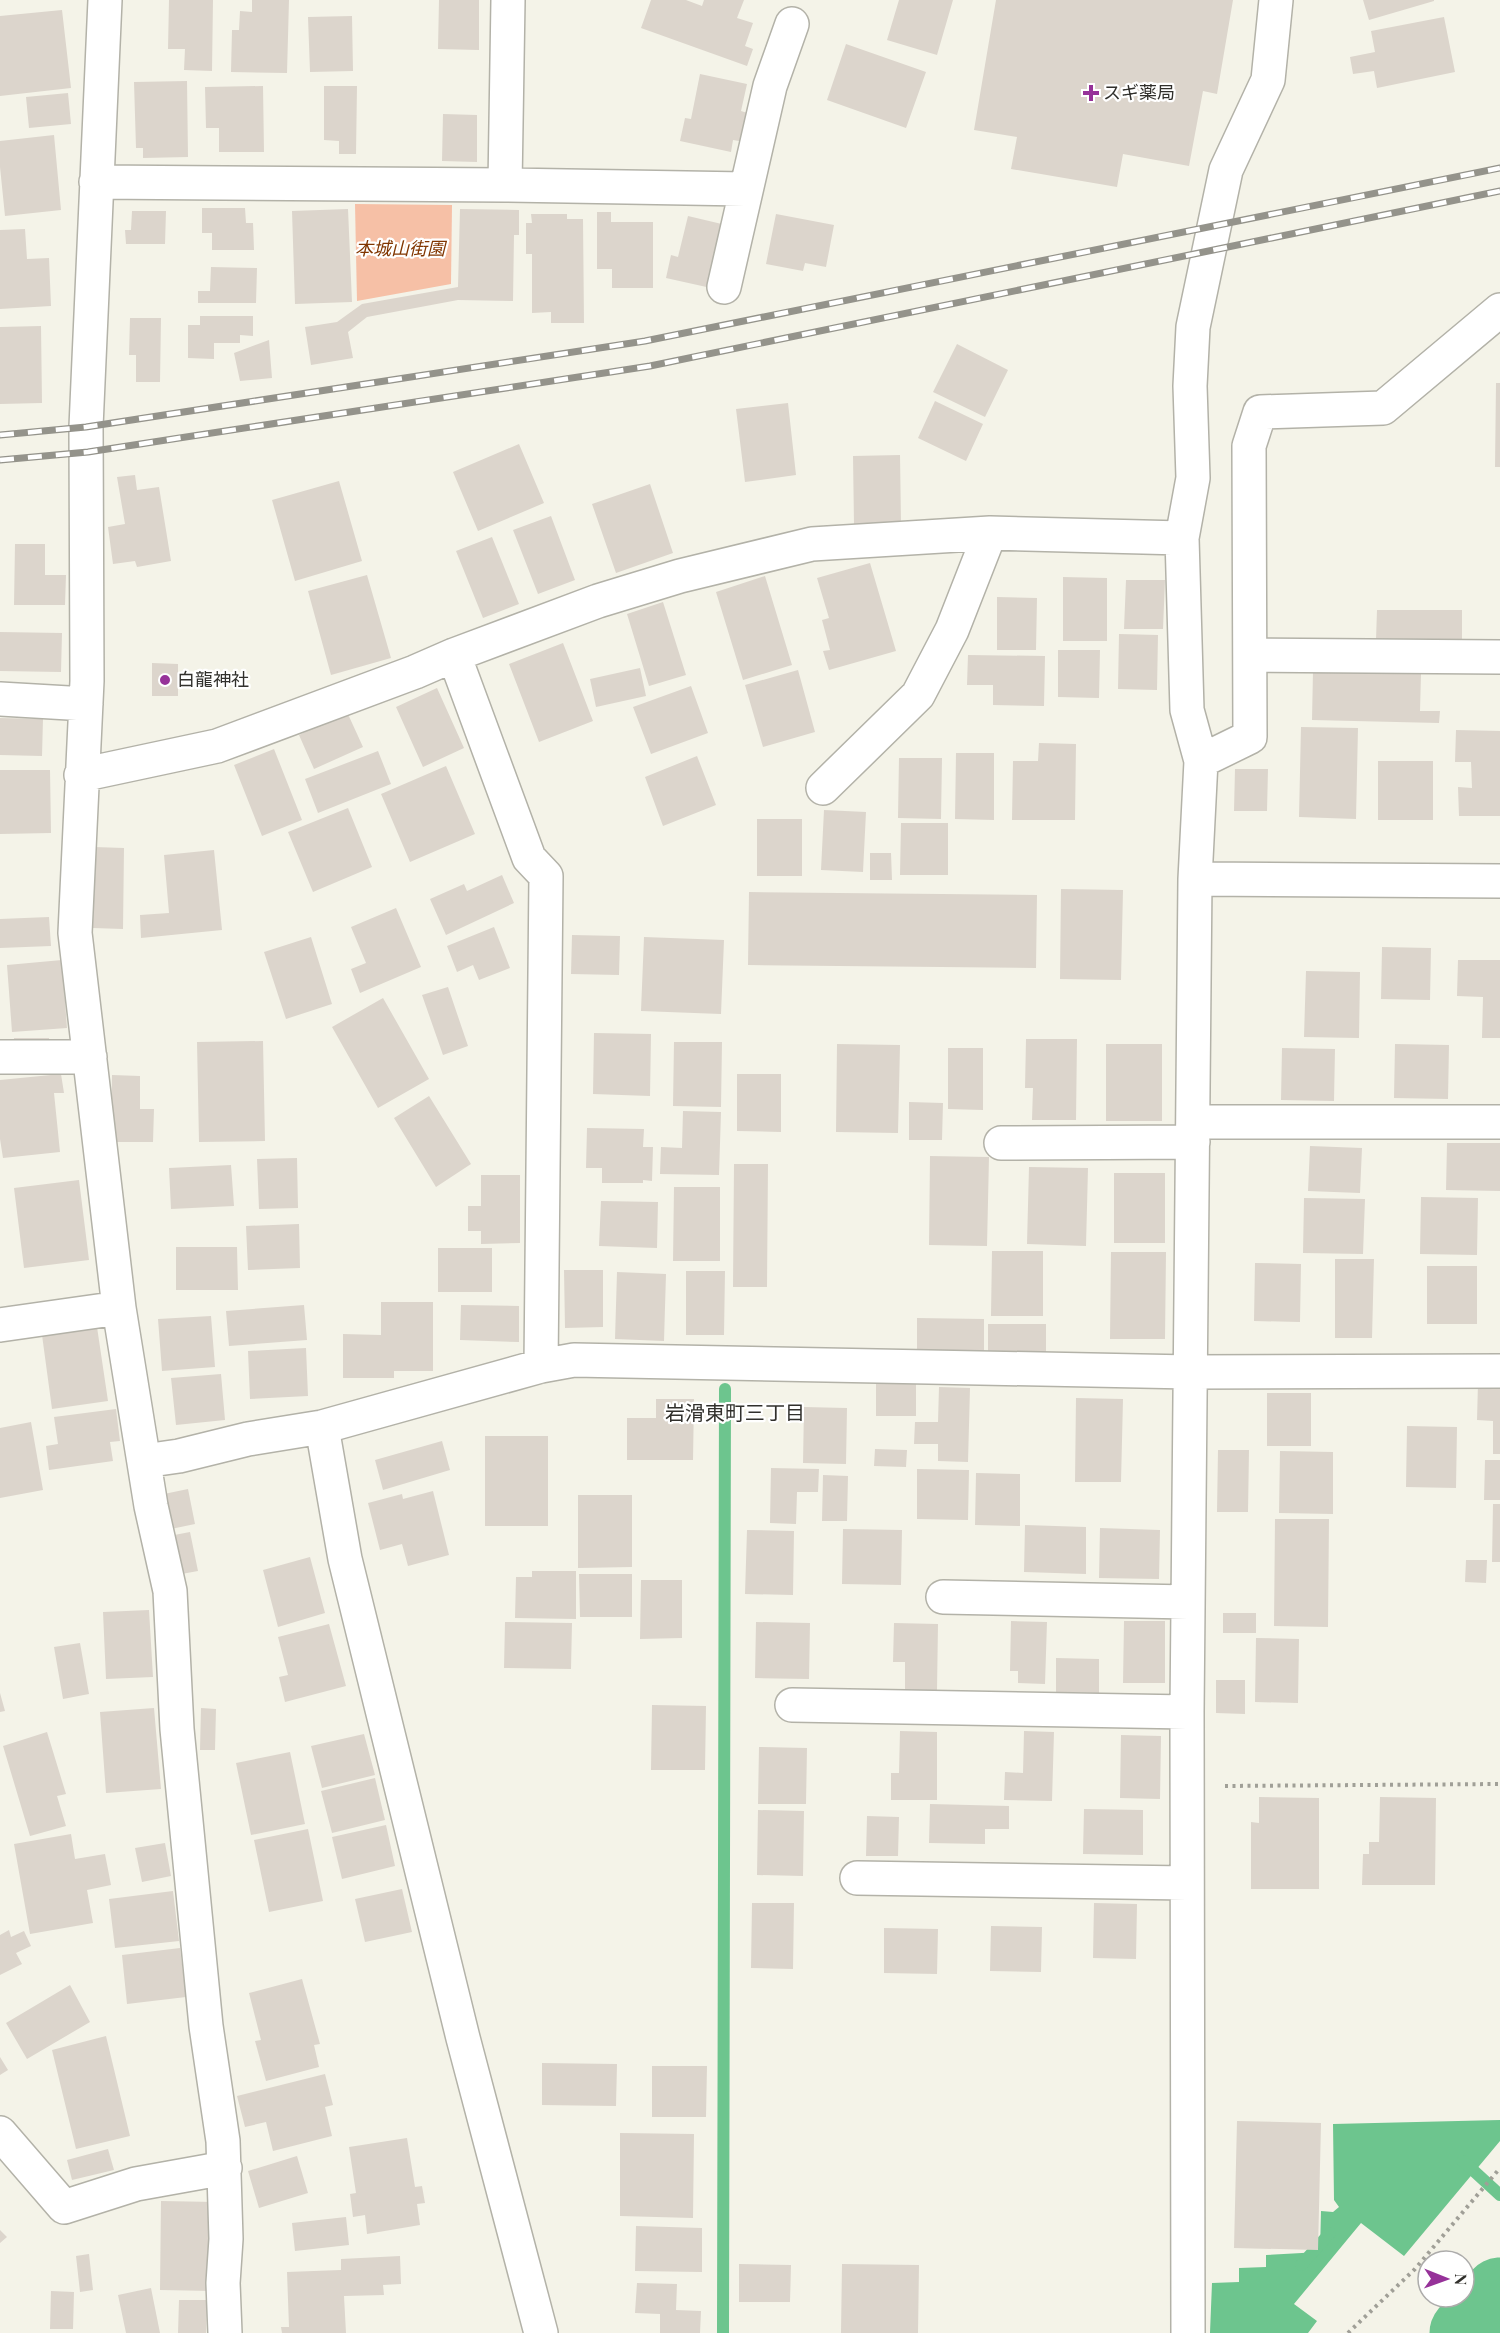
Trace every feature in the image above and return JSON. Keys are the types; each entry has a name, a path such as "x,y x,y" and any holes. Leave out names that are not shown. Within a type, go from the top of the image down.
{"street":[{"path":"105,0 86,427 88,474 86,704 75,933 119,1308 151,1506 170,1591 177,1729 206,2026 224,2141 225,2333"},
{"path":"505,185 508,0"},
{"path":"1188,2333 1187,1712 1195,879 1201,761 1187,710 1182,538 1193,478 1191,386 1193,327 1226,170 1268,80 1276,0"},
{"path":"724,287 770,86 792,24"},
{"path":"96,182 745,189"},
{"path":"1201,761 1250,737 1249,446 1260,412 1383,408 1500,310"},
{"path":"81,776 217,746 416,672 454,655 629,592 680,576 813,544 990,533 1182,538"},
{"path":"823,788 918,695 952,630 990,533"},
{"path":"454,655 528,858 546,876 541,1366"},
{"path":"1251,655 1500,657"},
{"path":"0,699 86,704"},
{"path":"1195,879 1500,881"},
{"path":"0,1058 90,1057"},
{"path":"1001,1143 1193,1132 1500,1122"},
{"path":"0,1325 119,1308"},
{"path":"144,1461 179,1456 248,1439 322,1427 541,1366 574,1360 1190,1372 1500,1371"},
{"path":"322,1427 345,1559 463,2038 541,2333"},
{"path":"943,1598 1188,1602"},
{"path":"792,1705 1187,1712"},
{"path":"857,1878 1187,1883"},
{"path":"0,2133 64,2207 136,2184 225,2168"}],"path":[{"path":"1187,1781 1236,1787 1500,1784"},
{"path":"1348,2333 1414,2269 1500,2168"}],"green space":[{"name":"本城山街園","path":"355,204 452,205 451,284 357,301"}],"shaded area":[{"path":"1500,2120 1500,2141 1404,2256 1361,2223 1294,2304 1317,2321 1308,2333 1210,2333 1212,2283 1239,2282 1239,2268 1266,2267 1266,2255 1320,2252 1321,2211 1333,2212 1339,2207 1334,2200 1333,2124"}],"building":[{"path":"169,0 213,0 212,71 184,70 185,49 168,49"},
{"path":"252,0 289,0 287,73 231,72 232,30 239,30 240,11 252,12"},
{"path":"439,0 479,0 479,50 438,49"},
{"path":"651,0 686,0 702,6 704,0 744,0 737,18 753,23 745,46 753,49 747,66 641,28"},
{"path":"899,0 953,0 937,55 887,40"},
{"name":"スギ薬局","path":"996,0 1233,0 1217,94 1203,91 1189,166 1123,154 1117,187 1011,169 1017,137 974,130"},
{"path":"1363,0 1434,0 1434,1 1369,20"},
{"path":"62,10 71,88 0,96 0,16"},
{"path":"352,16 353,71 310,72 308,17"},
{"path":"1444,17 1455,72 1377,88 1374,71 1353,74 1350,57 1375,52 1371,31"},
{"path":"846,44 926,72 906,128 827,100"},
{"path":"700,74 747,84 741,111 751,114 745,142 733,140 731,152 680,141 685,118 691,119"},
{"path":"187,81 188,157 143,158 143,148 136,148 134,82"},
{"path":"263,86 264,152 219,152 219,128 206,128 205,87"},
{"path":"324,86 357,86 356,154 339,154 339,141 324,140"},
{"path":"68,93 71,124 29,128 26,97"},
{"path":"443,114 477,115 477,162 442,161"},
{"path":"54,135 61,210 5,216 0,141"},
{"path":"202,208 245,208 246,223 253,223 254,250 212,250 212,233 202,233"},
{"path":"348,209 352,302 295,304 292,211"},
{"path":"460,209 519,210 519,235 514,235 513,301 458,300 367,317 348,332 353,358 311,365 305,327 337,322 362,304 458,287"},
{"path":"132,211 166,211 165,244 126,244 125,230 131,230"},
{"path":"597,212 611,212 611,222 653,222 653,288 612,288 612,269 597,269"},
{"path":"531,214 567,214 567,219 583,219 584,323 551,323 551,312 532,313 532,254 526,254 526,223 532,223"},
{"path":"776,214 834,225 826,267 805,263 803,271 766,264"},
{"path":"688,216 726,225 711,288 666,278 671,255 678,257"},
{"path":"25,229 27,259 49,258 51,306 0,309 0,230"},
{"path":"211,267 257,268 256,303 198,303 198,291 210,291"},
{"path":"200,316 253,316 253,336 240,335 240,343 214,343 214,359 188,358 188,325 200,325"},
{"path":"130,318 161,318 160,382 136,382 136,355 129,355"},
{"path":"41,326 42,403 0,404 0,327"},
{"path":"269,340 272,378 240,381 234,353"},
{"path":"957,344 1008,370 985,417 933,392"},
{"path":"1496,383 1500,383 1500,467 1495,467"},
{"path":"935,401 983,424 966,461 918,438"},
{"path":"788,403 796,475 745,482 736,409"},
{"path":"519,444 544,503 478,531 453,472"},
{"path":"900,455 901,524 854,525 853,456"},
{"path":"135,475 137,490 159,487 171,561 137,567 135,561 113,564 108,527 125,524 117,477"},
{"path":"339,481 362,561 295,581 272,500"},
{"path":"650,484 673,553 616,573 592,504"},
{"path":"551,516 575,580 538,594 513,530"},
{"path":"492,537 519,604 483,618 456,551"},
{"path":"15,544 45,544 45,575 66,575 65,605 14,605"},
{"path":"870,563 896,651 829,670 823,651 830,650 822,620 829,618 817,578"},
{"path":"367,575 391,658 331,675 308,591"},
{"path":"765,576 792,665 743,680 716,592"},
{"path":"1063,577 1107,578 1107,641 1063,641"},
{"path":"1126,580 1165,580 1163,629 1124,629"},
{"path":"997,597 1037,598 1036,650 997,650"},
{"path":"663,602 686,675 649,686 627,614"},
{"path":"1377,610 1462,610 1462,640 1376,640"},
{"path":"0,632 62,633 61,672 0,671"},
{"path":"1119,634 1158,635 1157,690 1118,689"},
{"path":"563,643 593,721 539,742 509,664"},
{"path":"1058,650 1100,650 1099,698 1058,697"},
{"path":"968,655 1045,656 1044,706 993,705 993,685 967,685"},
{"name":"白龍神社","path":"152,663 178,664 178,696 152,696"},
{"path":"640,668 646,696 596,707 590,679"},
{"path":"798,670 815,732 763,747 745,685"},
{"path":"1313,671 1421,674 1420,711 1440,711 1439,723 1312,720"},
{"path":"691,686 708,733 651,754 633,707"},
{"path":"437,688 464,748 423,767 396,707"},
{"path":"347,712 363,747 314,769 299,735"},
{"path":"0,718 43,719 42,756 0,755"},
{"path":"1301,727 1358,728 1356,819 1299,817"},
{"path":"1456,730 1500,731 1500,816 1459,816 1458,787 1472,788 1471,762 1455,762"},
{"path":"1039,743 1076,744 1075,820 1012,820 1013,761 1038,761"},
{"path":"274,749 302,820 262,836 234,765"},
{"path":"378,751 391,784 318,813 305,779"},
{"path":"956,753 994,753 994,820 955,819"},
{"path":"697,756 716,805 663,826 645,777"},
{"path":"899,758 942,758 941,819 898,818"},
{"path":"1378,761 1433,761 1433,820 1378,820"},
{"path":"446,766 475,834 410,862 381,794"},
{"path":"1235,769 1268,769 1267,811 1234,811"},
{"path":"0,770 50,770 51,833 0,834"},
{"path":"348,808 372,867 313,892 288,832"},
{"path":"824,810 866,812 863,872 821,870"},
{"path":"757,819 802,819 802,876 757,876"},
{"path":"901,823 948,823 948,875 900,875"},
{"path":"94,847 124,848 123,929 93,928"},
{"path":"214,850 222,930 141,938 140,915 169,913 164,855"},
{"path":"870,853 891,853 892,880 870,880"},
{"path":"502,875 514,903 446,935 430,899 464,884 467,891"},
{"path":"1061,889 1123,890 1121,980 1060,979"},
{"path":"749,892 1037,895 1036,968 748,965"},
{"path":"396,908 421,967 360,993 351,969 366,963 351,927"},
{"path":"49,917 51,946 0,948 0,919"},
{"path":"494,927 510,968 479,980 473,965 457,972 447,946"},
{"path":"572,935 620,936 619,975 571,974"},
{"path":"311,937 332,1004 286,1019 264,952"},
{"path":"644,937 724,940 721,1014 641,1011"},
{"path":"1382,947 1431,948 1430,1000 1381,999"},
{"path":"62,960 67,1028 12,1032 7,965"},
{"path":"1458,960 1500,960 1500,1038 1482,1038 1483,997 1457,996"},
{"path":"1306,971 1360,972 1359,1038 1304,1037"},
{"path":"448,987 468,1046 443,1055 422,995"},
{"path":"383,998 429,1079 378,1108 332,1027"},
{"path":"594,1033 651,1034 650,1096 593,1094"},
{"path":"14,1038 49,1038 49,1053 14,1053"},
{"path":"1026,1039 1077,1039 1076,1120 1032,1120 1033,1088 1025,1088"},
{"path":"263,1041 265,1141 199,1142 197,1042"},
{"path":"674,1042 722,1042 721,1107 673,1106"},
{"path":"837,1044 900,1045 898,1133 836,1132"},
{"path":"1106,1044 1162,1044 1162,1121 1106,1121"},
{"path":"1395,1044 1449,1045 1448,1099 1394,1098"},
{"path":"948,1048 983,1048 983,1110 948,1109"},
{"path":"1282,1048 1335,1049 1334,1101 1281,1100"},
{"path":"61,1074 64,1093 54,1093 60,1152 3,1158 0,1139 0,1080"},
{"path":"737,1074 781,1074 781,1132 737,1131"},
{"path":"112,1075 140,1076 140,1109 154,1109 153,1142 111,1142"},
{"path":"429,1096 471,1164 436,1187 394,1118"},
{"path":"909,1102 943,1103 942,1140 909,1140"},
{"path":"683,1111 721,1112 719,1175 660,1174 661,1147 682,1148"},
{"path":"587,1128 644,1129 643,1147 653,1147 652,1181 602,1183 602,1168 586,1168"},
{"path":"1447,1143 1500,1143 1500,1191 1446,1190"},
{"path":"1310,1146 1362,1148 1360,1193 1308,1191"},
{"path":"930,1156 989,1157 987,1246 929,1245"},
{"path":"297,1158 298,1208 259,1209 257,1159"},
{"path":"734,1164 768,1164 767,1287 733,1287"},
{"path":"231,1165 234,1206 171,1209 169,1168"},
{"path":"1029,1167 1088,1168 1086,1246 1027,1244"},
{"path":"1114,1173 1165,1173 1165,1243 1114,1243"},
{"path":"481,1175 520,1175 520,1243 481,1244 481,1231 468,1231 468,1206 481,1206"},
{"path":"79,1180 89,1260 24,1268 14,1188"},
{"path":"674,1187 720,1187 720,1261 673,1261"},
{"path":"1421,1197 1478,1198 1477,1255 1420,1254"},
{"path":"1304,1198 1365,1199 1363,1254 1303,1253"},
{"path":"601,1201 658,1202 657,1248 599,1246"},
{"path":"299,1224 300,1268 248,1270 246,1226"},
{"path":"176,1247 237,1247 238,1290 176,1290"},
{"path":"438,1248 492,1248 492,1292 438,1292"},
{"path":"992,1251 1043,1251 1043,1316 991,1316"},
{"path":"1111,1252 1166,1252 1165,1339 1110,1339"},
{"path":"1335,1259 1374,1259 1372,1338 1335,1338"},
{"path":"1255,1263 1301,1264 1300,1322 1254,1321"},
{"path":"1427,1266 1477,1266 1477,1324 1427,1324"},
{"path":"564,1270 603,1270 603,1327 565,1328"},
{"path":"686,1271 725,1271 724,1335 686,1335"},
{"path":"617,1272 666,1274 664,1341 615,1339"},
{"path":"381,1302 433,1302 433,1371 394,1371 394,1378 343,1378 343,1334 381,1335"},
{"path":"304,1305 307,1340 229,1346 226,1311"},
{"path":"461,1305 519,1306 519,1342 460,1340"},
{"path":"211,1316 215,1367 162,1371 158,1319"},
{"path":"917,1318 984,1319 984,1351 917,1350"},
{"path":"988,1324 1046,1324 1046,1353 988,1353"},
{"path":"97,1327 108,1401 52,1409 42,1335"},
{"path":"306,1348 308,1396 250,1399 248,1351"},
{"path":"221,1374 225,1420 176,1425 171,1378"},
{"path":"1478,1383 1500,1383 1500,1454 1493,1454 1493,1421 1477,1420"},
{"path":"876,1384 916,1384 916,1416 876,1416"},
{"path":"939,1387 970,1388 968,1462 938,1461 938,1444 914,1444 915,1422 938,1422"},
{"path":"1267,1393 1311,1393 1311,1446 1267,1446"},
{"path":"1076,1398 1123,1399 1121,1482 1075,1482"},
{"path":"656,1399 694,1399 693,1460 627,1460 627,1418 656,1418"},
{"path":"804,1407 847,1408 846,1464 803,1463"},
{"path":"116,1409 120,1441 110,1442 113,1461 49,1470 46,1446 58,1444 54,1417"},
{"path":"31,1422 43,1490 0,1498 0,1428"},
{"path":"1407,1426 1457,1427 1456,1488 1406,1487"},
{"path":"485,1436 548,1436 548,1526 485,1526"},
{"path":"442,1441 450,1470 383,1490 375,1460"},
{"path":"875,1449 907,1450 906,1467 874,1466"},
{"path":"1218,1450 1249,1450 1248,1512 1217,1512"},
{"path":"1280,1451 1333,1452 1333,1514 1279,1513"},
{"path":"1485,1460 1500,1460 1500,1500 1484,1500"},
{"path":"771,1468 819,1469 818,1492 797,1492 796,1524 770,1523"},
{"path":"917,1469 969,1470 968,1520 917,1519"},
{"path":"976,1473 1020,1474 1020,1526 975,1525"},
{"path":"823,1475 848,1476 847,1521 822,1521"},
{"path":"188,1489 195,1524 171,1529 164,1494"},
{"path":"433,1491 449,1555 408,1566 402,1544 380,1550 368,1503 402,1494 403,1499"},
{"path":"578,1495 632,1495 632,1567 578,1568"},
{"path":"1493,1504 1500,1504 1500,1562 1492,1562"},
{"path":"1275,1519 1329,1519 1328,1627 1274,1626"},
{"path":"1025,1525 1086,1527 1086,1574 1024,1572"},
{"path":"1100,1528 1160,1530 1159,1579 1099,1578"},
{"path":"843,1529 902,1530 901,1585 842,1584"},
{"path":"747,1530 794,1531 793,1595 745,1594"},
{"path":"190,1532 198,1571 176,1575 169,1536"},
{"path":"310,1557 325,1613 278,1627 263,1570"},
{"path":"1466,1560 1487,1560 1486,1583 1465,1582"},
{"path":"532,1571 576,1571 576,1619 515,1618 516,1577 532,1577"},
{"path":"579,1574 632,1574 632,1617 580,1617"},
{"path":"641,1580 682,1580 682,1638 640,1639"},
{"path":"149,1610 153,1677 106,1679 103,1612"},
{"path":"1223,1613 1256,1613 1256,1633 1223,1633"},
{"path":"1011,1621 1047,1622 1045,1684 1018,1683 1018,1671 1010,1671"},
{"path":"1124,1621 1165,1621 1165,1683 1123,1683"},
{"path":"505,1622 572,1623 571,1669 504,1668"},
{"path":"756,1622 810,1623 809,1679 755,1678"},
{"path":"894,1623 938,1624 937,1690 905,1690 905,1662 893,1662"},
{"path":"329,1624 346,1686 285,1702 279,1677 288,1675 278,1637"},
{"path":"1256,1638 1299,1639 1298,1703 1255,1702"},
{"path":"80,1643 89,1694 63,1699 54,1647"},
{"path":"1056,1658 1099,1659 1099,1693 1056,1692"},
{"path":"1216,1680 1245,1680 1245,1714 1216,1713"},
{"path":"0,1693 5,1711 0,1712"},
{"path":"652,1705 706,1706 705,1770 651,1770"},
{"path":"154,1708 161,1789 106,1793 100,1712"},
{"path":"201,1708 216,1709 215,1750 200,1750"},
{"path":"900,1731 937,1732 937,1800 891,1800 891,1773 899,1773"},
{"path":"1024,1731 1054,1732 1052,1801 1004,1800 1005,1772 1023,1773"},
{"path":"47,1732 66,1794 57,1796 66,1826 30,1836 3,1746"},
{"path":"364,1734 375,1775 322,1788 311,1746"},
{"path":"1121,1735 1161,1736 1160,1799 1120,1798"},
{"path":"759,1747 807,1748 806,1804 758,1804"},
{"path":"290,1752 305,1824 251,1835 236,1763"},
{"path":"375,1778 385,1820 332,1833 321,1791"},
{"path":"1259,1797 1319,1798 1319,1889 1251,1889 1251,1822 1259,1823"},
{"path":"1380,1797 1436,1798 1435,1885 1362,1885 1363,1854 1369,1854 1369,1842 1379,1842"},
{"path":"930,1804 1009,1806 1009,1829 985,1829 985,1844 929,1843"},
{"path":"1084,1809 1143,1810 1143,1855 1083,1854"},
{"path":"758,1810 804,1811 803,1876 757,1875"},
{"path":"867,1816 899,1817 898,1856 866,1856"},
{"path":"386,1825 395,1866 342,1879 332,1837"},
{"path":"308,1829 323,1901 269,1912 254,1840"},
{"path":"71,1834 75,1859 105,1854 111,1885 87,1890 93,1923 30,1934 14,1844"},
{"path":"165,1843 171,1876 142,1882 135,1848"},
{"path":"402,1889 412,1932 365,1942 355,1899"},
{"path":"173,1891 179,1941 115,1948 109,1899"},
{"path":"752,1903 794,1903 793,1969 751,1968"},
{"path":"1094,1903 1137,1904 1136,1959 1093,1958"},
{"path":"991,1926 1042,1927 1041,1972 990,1971"},
{"path":"884,1928 938,1929 937,1974 884,1973"},
{"path":"9,1930 11,1937 24,1931 31,1946 16,1953 22,1964 0,1975 0,1935"},
{"path":"180,1948 186,1997 127,2004 122,1955"},
{"path":"302,1979 320,2044 314,2045 319,2067 266,2081 255,2041 261,2040 249,1993"},
{"path":"70,1985 90,2022 27,2059 6,2023"},
{"path":"106,2036 130,2136 76,2149 52,2050"},
{"path":"0,2057 8,2070 0,2075"},
{"path":"542,2063 617,2064 616,2106 542,2105"},
{"path":"652,2066 707,2066 706,2117 652,2117"},
{"path":"325,2074 333,2105 325,2107 332,2136 273,2151 266,2122 245,2127 237,2096"},
{"path":"1237,2121 1321,2123 1318,2250 1234,2248"},
{"path":"620,2133 694,2134 693,2218 620,2216"},
{"path":"407,2138 415,2187 422,2186 425,2203 417,2204 420,2225 367,2234 365,2215 353,2217 350,2194 356,2193 349,2147"},
{"path":"108,2149 114,2170 72,2180 67,2160"},
{"path":"297,2156 308,2193 259,2208 248,2171"},
{"path":"161,2201 215,2202 213,2291 160,2290"},
{"path":"346,2217 349,2245 295,2251 292,2223"},
{"path":"636,2226 702,2228 702,2272 635,2271"},
{"path":"0,2230 7,2237 0,2243"},
{"path":"89,2254 93,2290 80,2292 76,2256"},
{"path":"400,2256 401,2284 383,2285 384,2295 344,2296 346,2333 282,2333 281,2327 289,2327 287,2272 341,2270 341,2259"},
{"path":"739,2264 791,2265 790,2302 739,2302"},
{"path":"842,2264 919,2265 918,2333 841,2333"},
{"path":"637,2283 677,2284 676,2310 701,2311 700,2333 660,2333 660,2314 635,2313"},
{"path":"151,2288 160,2333 126,2333 118,2295"},
{"path":"51,2291 74,2292 73,2329 50,2329"},
{"path":"179,2300 207,2300 206,2333 178,2333"}],"waterway":[{"path":"723,2333 725,1389"},
{"path":"1463,2161 1500,2195"},
{"path":"1301,2265 1330,2233"},
{"path":"1467,2333 1500,2295"}],"railway":[{"path":"0,435 86,427 645,341 1500,168"},
{"path":"0,460 88,452 650,366 1500,191"}],"place":[{"name":"スギ薬局","path":"1091,93"},
{"name":"白龍神社","path":"165,680"}],"district":[{"name":"岩滑東町三丁目","path":"735,1413"}]}
